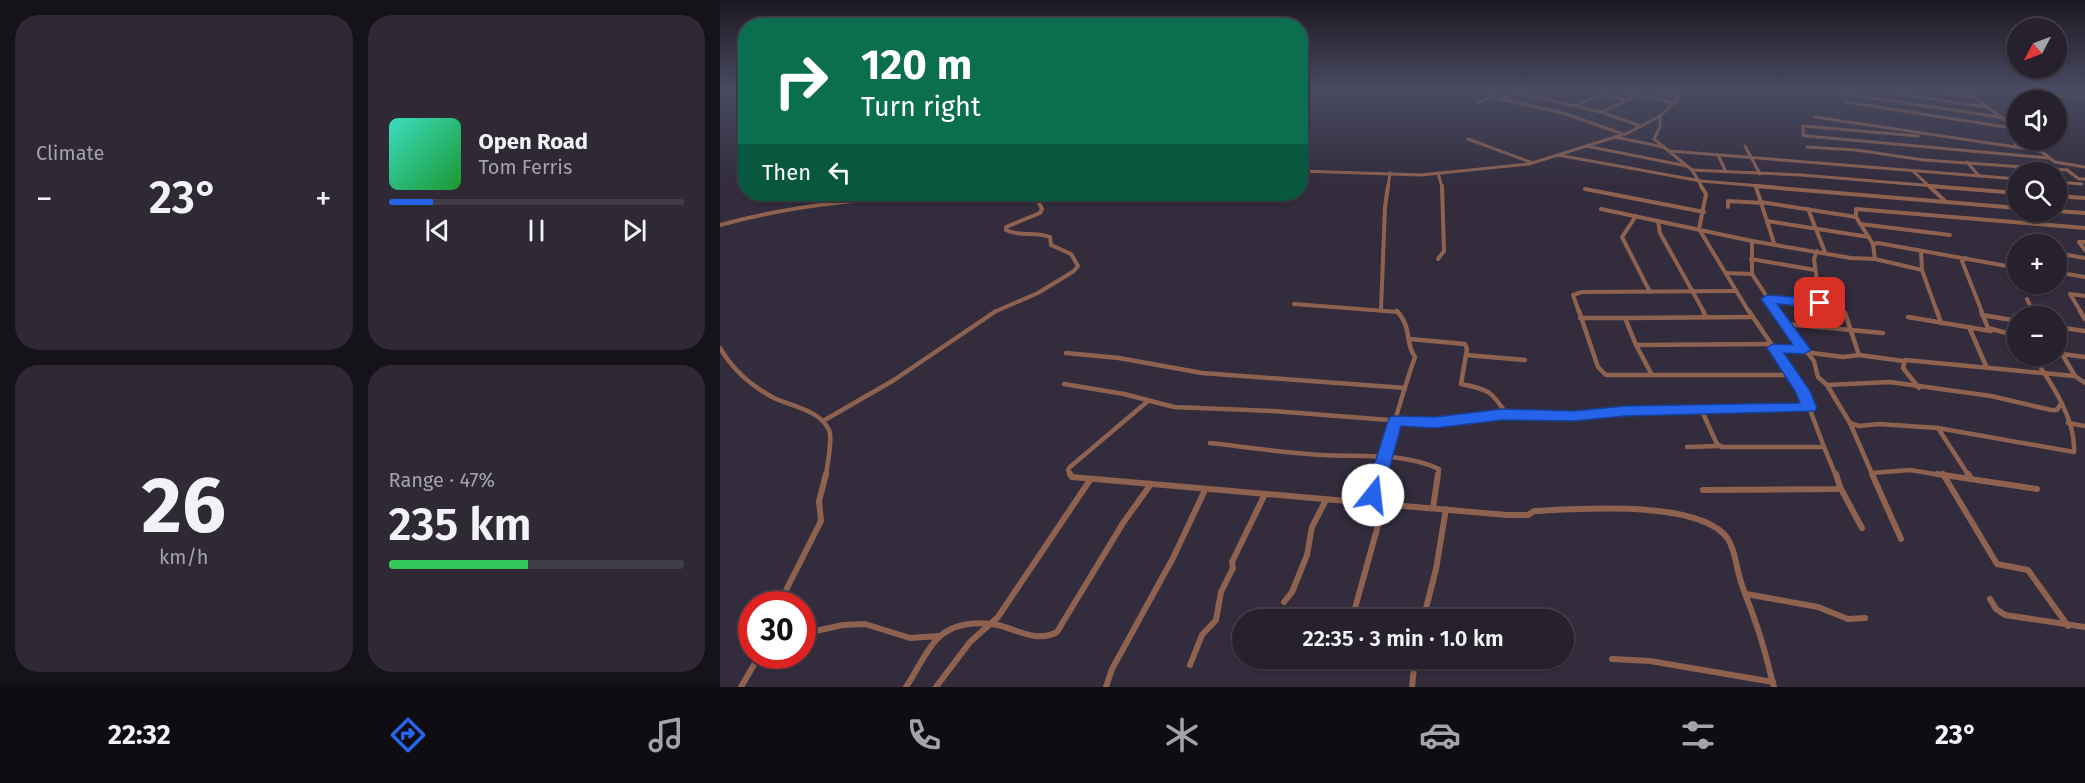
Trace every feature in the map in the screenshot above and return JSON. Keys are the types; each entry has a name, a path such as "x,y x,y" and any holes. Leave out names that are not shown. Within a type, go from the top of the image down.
{"street":[{"path":"1589,122 1623,134"},
{"path":"1632,122 1638,124 1636,129"},
{"path":"1308,171 1438,173 1532,163 1623,134 1649,122"},
{"path":"1660,122 1654,139 1662,147"},
{"path":"1844,122 1918,135 1926,148"},
{"path":"1974,122 2007,127"},
{"path":"2007,146 1816,126 1803,126 1802,129 1803,135 1807,136 2048,158 2058,162"},
{"path":"1614,137 1662,147 1670,151 1692,170 1701,182 1706,194 1699,229 1736,291 1792,375 1809,408 1837,474 1840,487 1862,528"},
{"path":"1468,139 1532,163"},
{"path":"1584,146 1687,166"},
{"path":"1745,146 1760,174"},
{"path":"1807,147 2068,170 2084,185"},
{"path":"2032,150 2042,152 2048,158"},
{"path":"1670,151 2007,179"},
{"path":"1558,155 1701,182 2007,207"},
{"path":"1718,155 1726,172"},
{"path":"1645,171 1651,159"},
{"path":"1967,162 1979,176"},
{"path":"2067,165 2085,167"},
{"path":"1692,170 2007,192"},
{"path":"1913,171 1946,202"},
{"path":"1381,309 1385,207 1390,173"},
{"path":"1438,173 1442,182 1444,241 1444,251 1438,259"},
{"path":"2079,179 2085,180"},
{"path":"2067,183 2084,185"},
{"path":"1756,187 1774,243"},
{"path":"1585,189 1704,212"},
{"path":"2067,197 2085,198"},
{"path":"720,225 748,217 840,201"},
{"path":"823,421 894,380 999,309 1038,293 1074,271 1078,266 1077,260 1071,254 1051,245 1050,237 1037,233 1011,234 1006,230 1006,226 1040,213 1041,201"},
{"path":"1728,207 1728,201 1762,203 1856,217"},
{"path":"1601,209 1752,241 1851,258 1875,259 1922,270"},
{"path":"1808,209 1825,252"},
{"path":"1875,259 1873,244 1856,217 1856,210 2085,228"},
{"path":"2067,212 2085,213"},
{"path":"1636,216 1622,237 1650,292"},
{"path":"1658,221 1660,233 1706,317"},
{"path":"1767,221 1869,237"},
{"path":"1860,224 1950,235"},
{"path":"1752,241 1752,274 1767,299 1814,362 1818,377 1830,387 1850,423 1900,539"},
{"path":"2085,242 2079,242 2085,250"},
{"path":"1873,244 2007,266"},
{"path":"1818,251 1815,254 1815,270 1820,304"},
{"path":"1921,251 1922,270 1941,323"},
{"path":"2067,255 2085,258"},
{"path":"1966,258 1962,261 1982,315 1991,331"},
{"path":"1751,259 1815,270"},
{"path":"1726,273 1752,274"},
{"path":"2067,274 2085,277"},
{"path":"1736,291 1575,293 1573,300 1600,372 1615,376 1792,375"},
{"path":"2085,296 2070,294 2085,319"},
{"path":"1767,299 1820,304 1845,313 1859,355"},
{"path":"2027,299 2030,306"},
{"path":"1294,304 1381,309 1400,312 1406,321 1410,350 1415,357 1375,488 1374,503"},
{"path":"1982,315 2007,319"},
{"path":"1580,318 1753,317"},
{"path":"1624,318 1652,375"},
{"path":"1908,318 2007,334"},
{"path":"1786,324 1883,333"},
{"path":"1969,327 1986,366"},
{"path":"2067,329 2085,331"},
{"path":"1410,339 1462,343 1467,349 1461,384 1486,389 1495,396 1507,415"},
{"path":"1636,345 1772,346 1903,362 1928,361 1986,366 2046,375 2075,376"},
{"path":"720,348 729,363 746,380 776,398 813,414 829,428 831,440 826,477 819,501 821,521 786,591"},
{"path":"1066,353 1119,358 1202,373 1405,388"},
{"path":"2085,357 2062,354 2075,376 2085,382"},
{"path":"1466,355 1525,360"},
{"path":"1903,362 1903,368 1919,388"},
{"path":"1850,423 1859,426 1879,424 1938,428 2072,453 2076,451 2068,423 2040,366"},
{"path":"1827,385 1890,382 1919,388 1991,396 2051,410 2057,410 2060,405"},
{"path":"1064,384 1124,394 1177,407 1273,411 1395,421 1435,422 1507,415 1574,416 1625,411 1809,408"},
{"path":"1148,401 1068,470 1072,477 1205,490 1528,515 1534,511 1626,507 1706,521 1723,531 1728,539 1774,684 1650,661 1612,659"},
{"path":"1701,409 1719,446"},
{"path":"2068,423 2085,426"},
{"path":"1938,428 1970,477"},
{"path":"1210,443 1319,455 1384,456 1431,464 1439,469 1433,508"},
{"path":"1687,447 1824,447"},
{"path":"1871,473 1910,470 1970,477 2037,489"},
{"path":"1943,474 1997,564 2028,570 2068,626"},
{"path":"936,687 970,642 1003,610 1090,480"},
{"path":"906,687 926,652 939,636 957,625 990,624 1029,636 1050,636 1057,632 1123,523 1151,484"},
{"path":"1703,490 1831,489 1840,487"},
{"path":"1106,687 1112,669 1173,558 1205,490"},
{"path":"1190,665 1202,635 1216,620 1221,592 1233,568 1232,561 1242,546 1264,494"},
{"path":"1284,602 1292,592 1299,575 1307,555 1312,527 1326,500"},
{"path":"1355,609 1384,504"},
{"path":"1426,609 1436,569 1446,509"},
{"path":"1746,594 1818,607 1848,620 1865,618"},
{"path":"1990,599 1996,609 2005,615 2085,627"},
{"path":"816,631 843,625 865,624 910,638 939,636"},
{"path":"741,687 750,669"},
{"path":"1412,687 1414,669"}],"route":[{"path":"1373,495 1395,421 1435,422 1502,414 1574,416 1682,409 1809,408 1803,391 1773,348 1804,350 1767,299 1820,303"}]}
